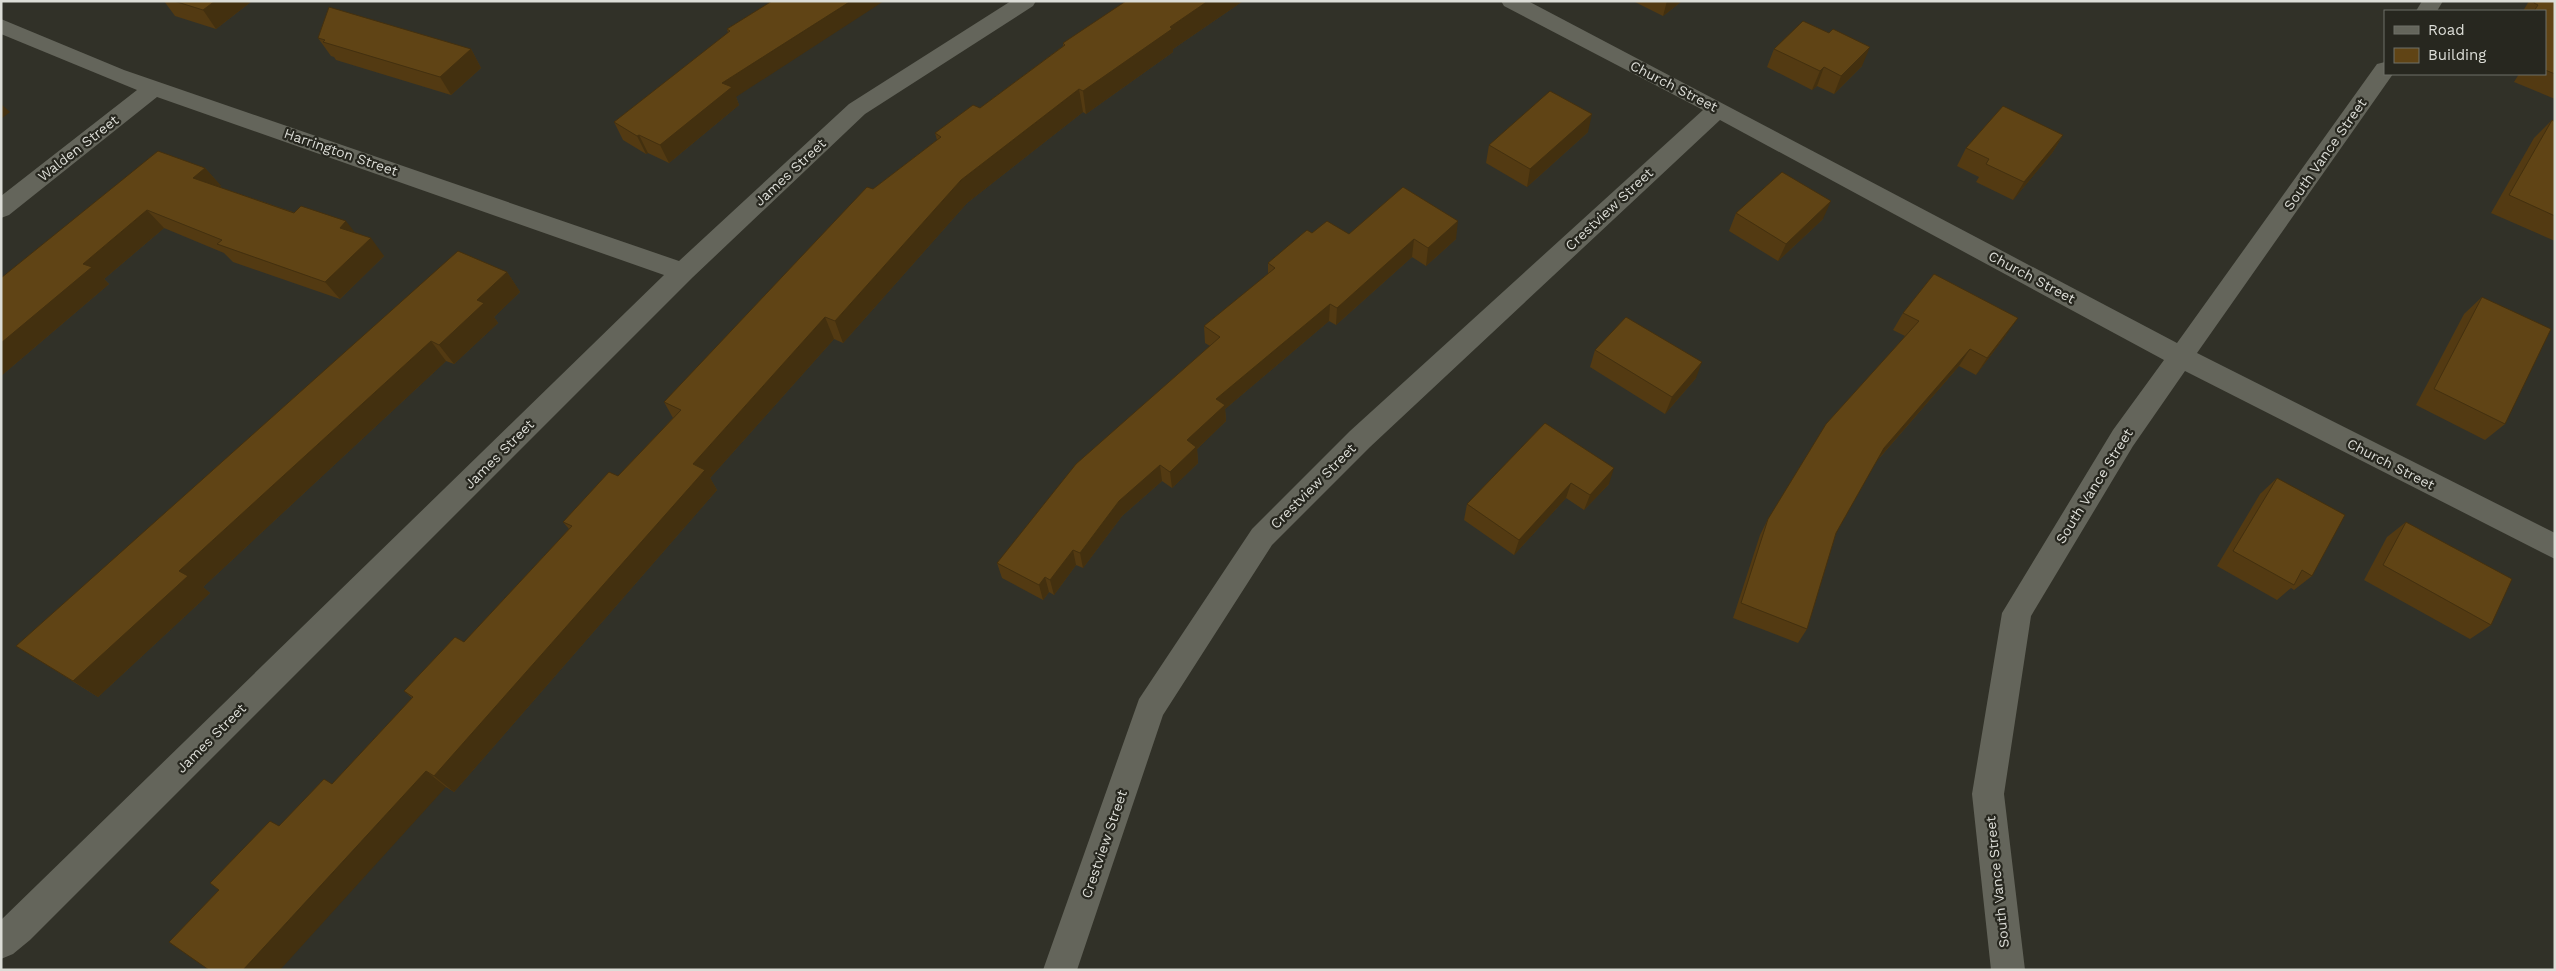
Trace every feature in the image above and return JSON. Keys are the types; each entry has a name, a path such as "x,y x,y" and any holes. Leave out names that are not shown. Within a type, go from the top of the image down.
{"street":[{"name":"James Street","path":"1,942 32,914 682,272 857,109 1026,1"},
{"name":"Church Street","path":"1511,1 1718,108 2181,357 2555,547"},
{"name":"Harrington Street","path":"1,26 116,75 156,87 682,272"},
{"name":"South Vance Street","path":"2008,970 1988,794 2017,613 2123,438 2384,70"},
{"name":"Walden Street","path":"1,209 156,87"},
{"name":"Crestview Street","path":"1060,970 1150,708 1262,537 1360,438 1718,108"}],"building":[{"path":"174,1 215,1 203,10"},
{"path":"772,1 851,1 722,83 732,87 660,145 639,135 637,136 614,122 730,31 727,29"},
{"path":"1126,1 1208,1 1170,27 1172,29 1083,91 1079,89 961,180 835,321 825,317 693,464 705,470 434,776 426,771 243,970 209,970 169,942 219,890 210,883 270,821 279,826 324,779 332,784 413,697 404,691 455,637 464,642 572,526 563,522 609,472 618,476 681,410 664,402 867,187 873,189 941,137 935,133 973,105 980,108 1065,45 1063,43"},
{"path":"2534,1 2555,1 2555,74 2546,70 2546,10 2535,10 2538,5"},
{"path":"329,7 471,49 440,77 323,42 325,40 318,38"},
{"path":"1803,21 1829,33 1833,29 1870,47 1841,76 1824,67 1820,71 1774,49"},
{"path":"1550,91 1592,114 1530,169 1489,145"},
{"path":"2003,106 2063,135 2024,182 1986,164 1989,159 1966,148"},
{"path":"2552,120 2555,122 2555,216 2509,195"},
{"path":"158,151 205,168 193,178 294,213 301,206 346,221 340,228 371,238 325,282 217,244 222,240 147,210 83,264 92,267 1,343 1,278"},
{"path":"1782,172 1831,201 1786,244 1736,213"},
{"path":"1403,187 1458,221 1428,248 1414,239 1337,308 1330,304 1216,399 1225,405 1187,440 1196,447 1170,472 1160,465 1119,501 1080,553 1073,550 1050,580 1045,577 1039,585 997,563 1076,464 1220,337 1204,326 1275,268 1268,263 1307,230 1312,233 1327,221 1349,234"},
{"path":"458,251 507,272 477,300 484,303 439,345 431,341 179,571 188,576 73,681 16,646"},
{"path":"1934,274 2018,318 1987,358 1970,349 1884,448 1836,533 1807,629 1741,603 1768,519 1826,424 1919,321 1903,313"},
{"path":"2482,297 2551,329 2505,424 2434,389"},
{"path":"1626,317 1702,362 1672,397 1595,350"},
{"path":"1545,423 1614,468 1590,495 1571,483 1519,540 1467,504"},
{"path":"2277,478 2345,515 2312,576 2302,570 2294,585 2233,551"},
{"path":"2406,522 2512,579 2491,625 2383,565"}]}
